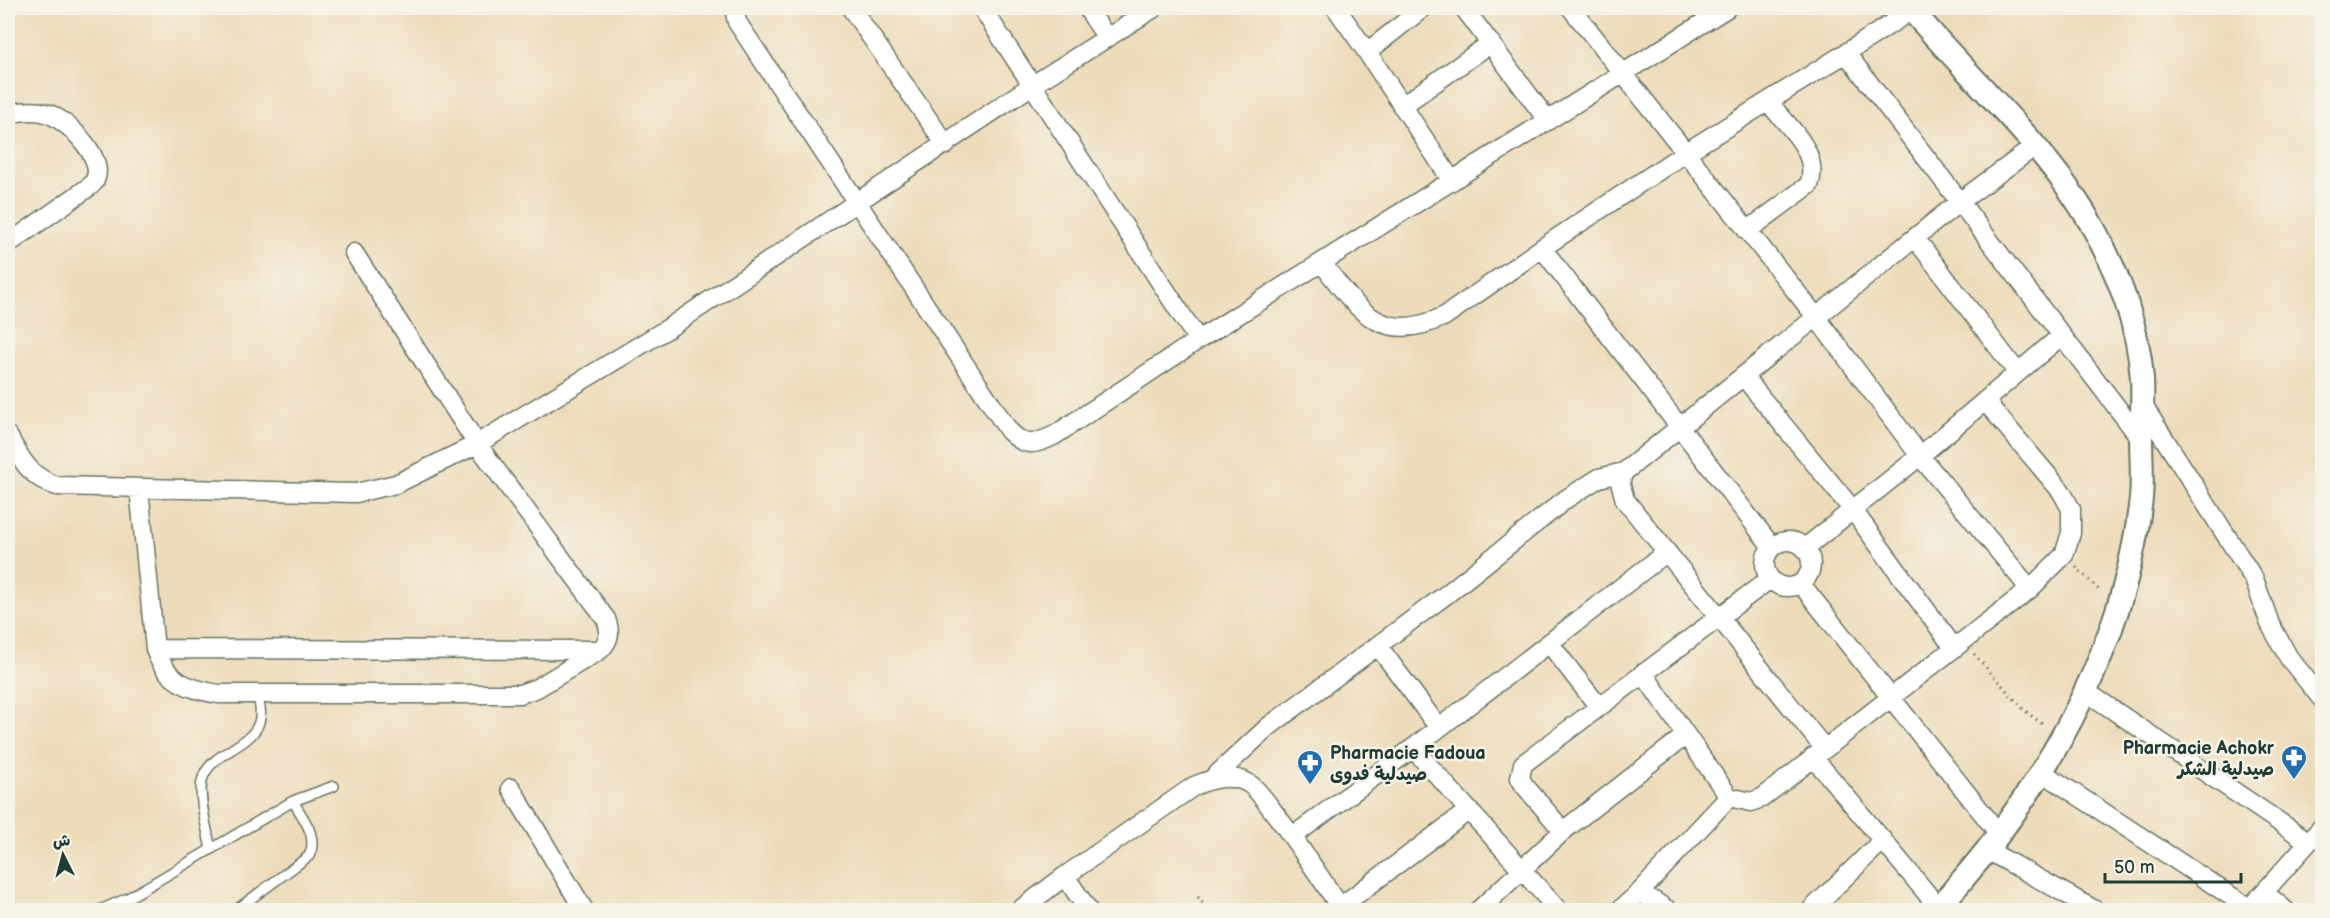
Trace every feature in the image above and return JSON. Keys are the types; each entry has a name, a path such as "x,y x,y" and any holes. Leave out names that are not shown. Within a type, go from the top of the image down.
{"street":[{"path":"734,8 737,22 1009,431 1020,442 1029,444 1055,435 1198,340 1727,8"},
{"path":"851,8 946,145"},
{"path":"982,8 1198,340"},
{"path":"1087,8 1107,38"},
{"path":"8,436 29,471 41,481 57,486 356,493 396,484 477,444 667,329 946,145 1031,86 1154,8"},
{"path":"1336,8 1452,181"},
{"path":"1366,52 1423,8"},
{"path":"1464,8 1548,121"},
{"path":"1571,8 1817,318 1920,456 2030,589"},
{"path":"1322,263 1352,302 1369,317 1388,327 1405,328 1427,325 1444,316 1685,153 1846,53 1911,9 2034,147 2094,230 2121,287 2133,329 2142,377 2141,496 2129,573 2105,648 2042,772 1993,842 1938,909 1883,840 1718,615 1625,500 1620,482 1624,472"},
{"path":"1402,106 1491,43"},
{"path":"1846,53 1958,203 2142,439"},
{"path":"1747,231 1809,185 1813,174 1808,152 1768,102"},
{"path":"8,114 34,111 60,119 80,138 95,161 98,172 97,179 89,188 8,244"},
{"path":"1212,779 1268,727 1510,546 1566,499 1599,478 1624,472 1958,203 2034,147"},
{"path":"1915,238 2017,372"},
{"path":"1542,248 1678,429 1772,547"},
{"path":"139,488 154,649 161,667 178,682 197,691 257,695 520,694 537,688 600,650 608,642 610,630 606,619 477,444 354,253"},
{"path":"1805,548 1920,456 2061,336"},
{"path":"1744,376 1958,645"},
{"path":"1643,673 1729,797 1751,802 1762,798 1818,752 2030,589 2064,555 2071,533 2071,509 2061,491 1985,401"},
{"path":"2142,404 2254,579 2270,624 2289,658 2322,699"},
{"path":"1782,542 1794,542 1805,548 1811,567 1808,576 1801,584 1784,587 1770,579 1764,562 1772,547 1782,542"},
{"path":"1293,837 1413,748 1667,552"},
{"path":"1563,831 1524,785 1521,770 1523,764 1718,615 1770,579"},
{"path":"1801,584 1892,697 1993,842 2095,910"},
{"path":"1549,643 1599,707"},
{"path":"1378,646 1439,728"},
{"path":"154,649 600,650"},
{"path":"2085,691 2308,842"},
{"path":"1479,910 1563,831 1686,735"},
{"path":"1413,748 1557,910"},
{"path":"2042,772 2249,909 2322,827"},
{"path":"1031,907 1065,876 1194,786 1212,779 1233,778 1248,783 1293,837 1341,909 1468,811"},
{"path":"510,788 584,910"},
{"path":"1620,910 1640,892 1729,797"},
{"path":"1811,910 1883,840"},
{"path":"1065,876 1088,910"},
{"path":"1640,892 1668,910"},
{"path":"2264,892 2285,910"}],"lane":[{"path":"211,850 201,782 205,772 255,730 260,719 261,706 257,695"},
{"path":"100,910 128,898 292,801 334,786"},
{"path":"236,910 309,856 312,849 310,831 292,801"}],"path":[{"path":"2064,555 2118,608"},
{"path":"1958,645 2024,710 2060,737"},
{"path":"1198,897 1208,910"}],"place":[{"name":"Pharmacie Achokr صيدلية الشكر","path":"2294,781"},
{"name":"Pharmacie Fadoua صيدلية فدوى","path":"1310,786"}]}
